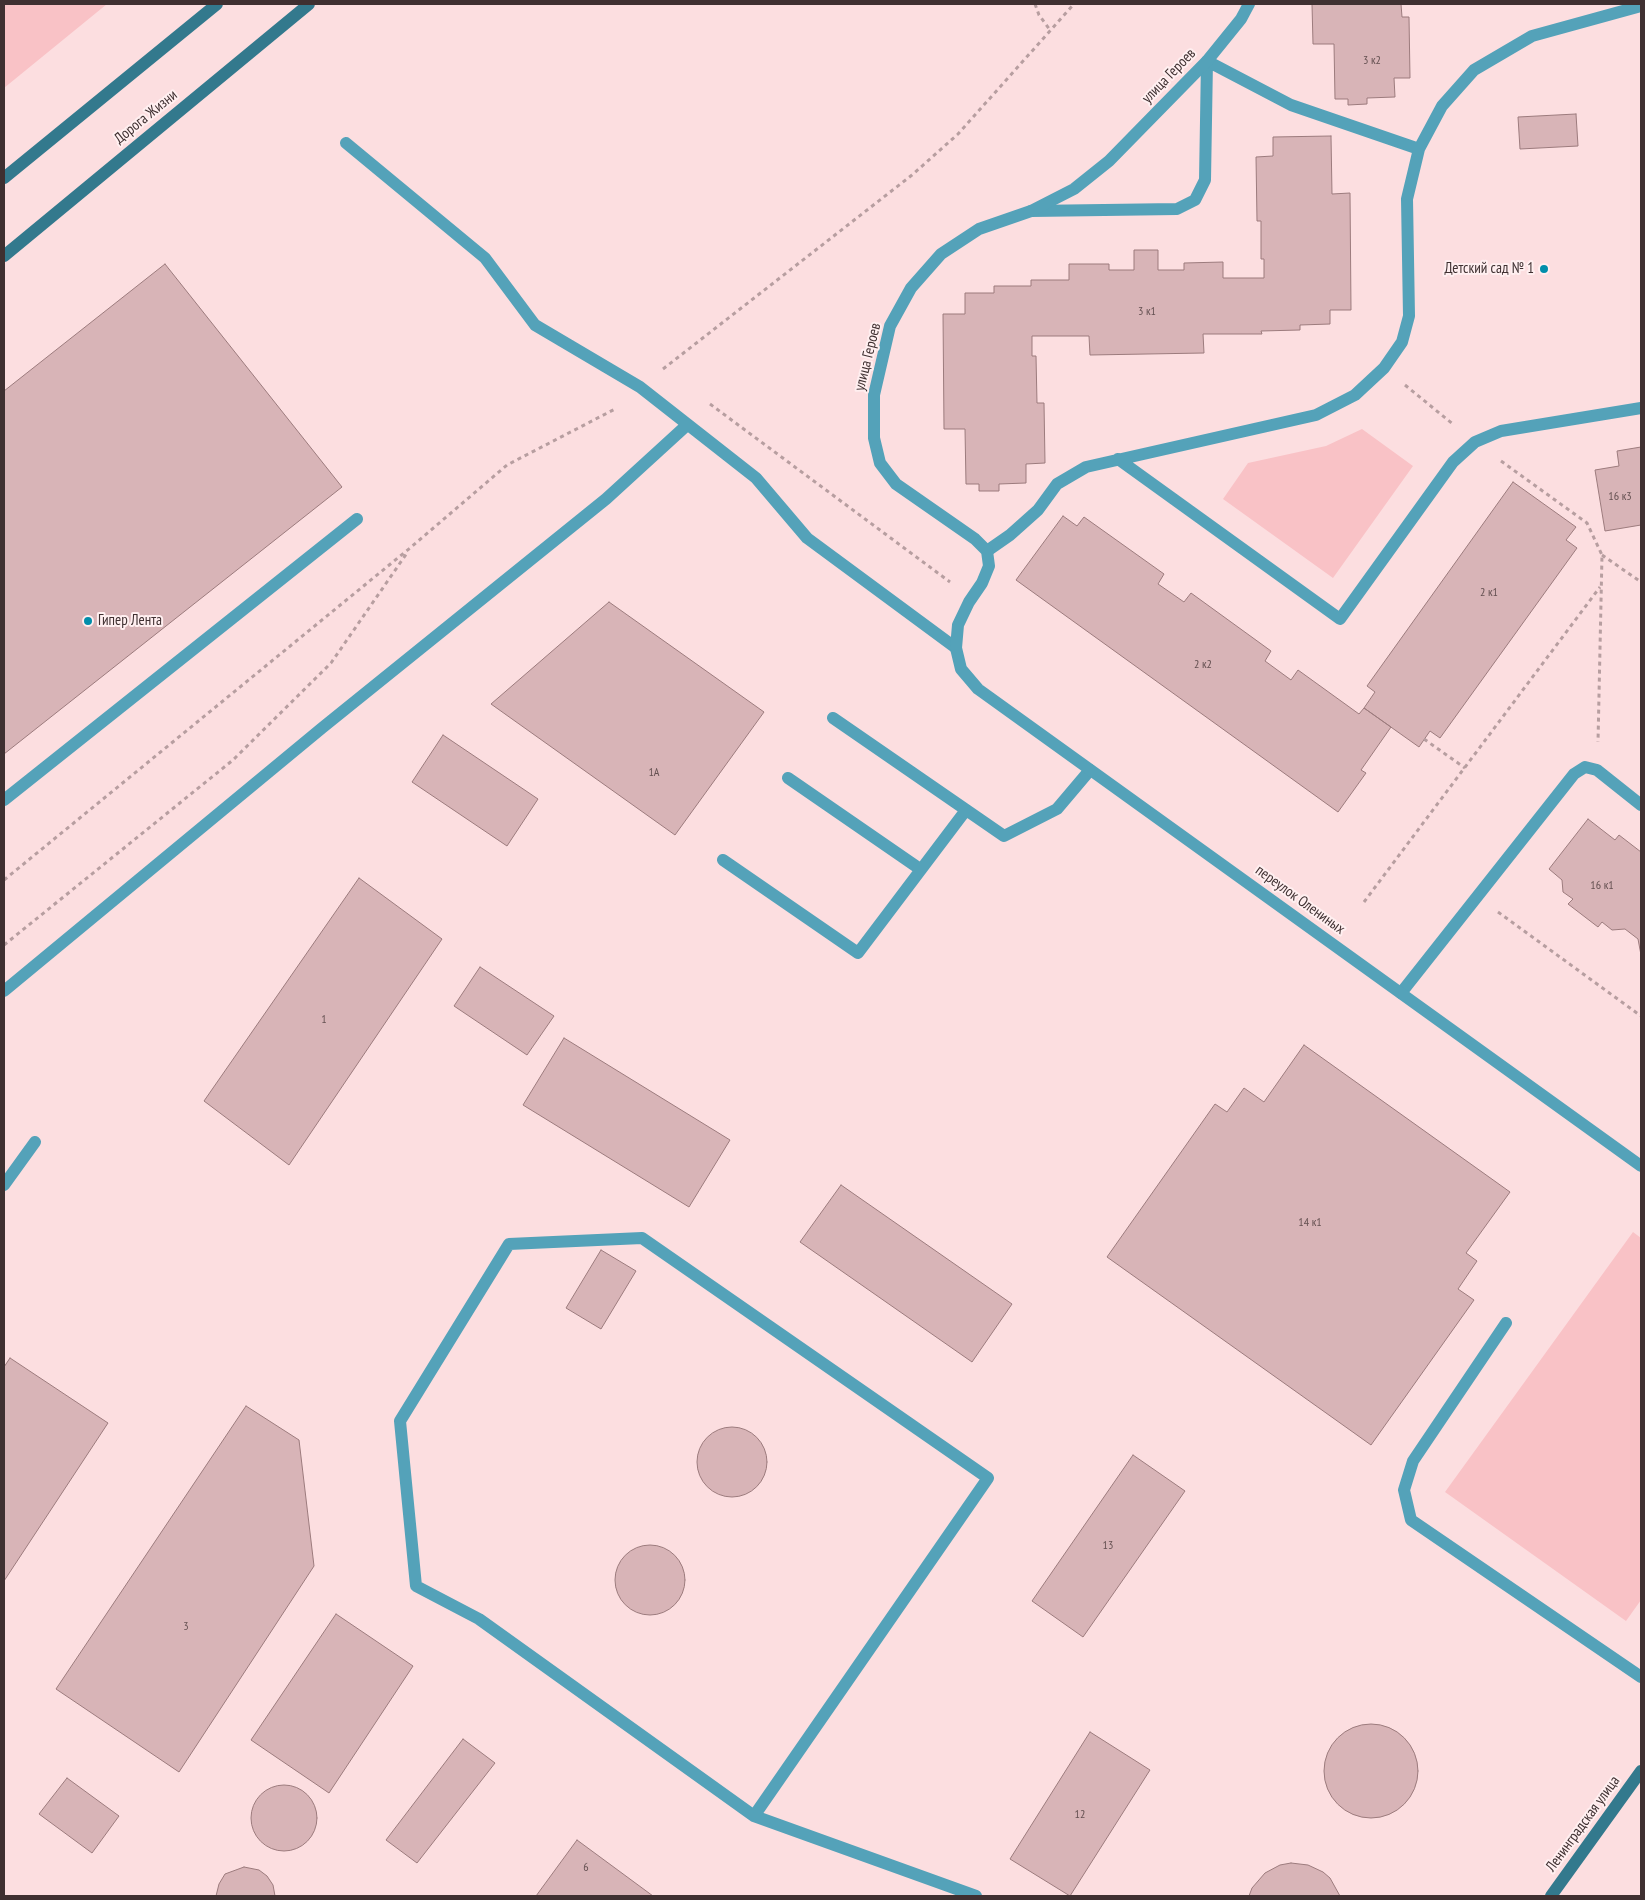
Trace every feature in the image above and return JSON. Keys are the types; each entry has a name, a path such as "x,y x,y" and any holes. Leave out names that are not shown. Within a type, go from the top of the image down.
{"main road":[{"path":"4,178 217,4"},
{"name":"Дорога Жизни","path":"4,256 309,4"},
{"name":"Ленинградская улица","path":"1551,1896 1641,1771"}],"street":[{"name":"улица Героев","path":"988,551 975,539 896,484 880,463 874,438 874,395 890,326 911,288 941,254 979,229 1031,211 1074,189 1109,161 1207,61 1241,19 1249,4"},
{"path":"956,648 958,625 969,602 982,583 989,566 988,551 1038,510 1058,484 1086,466 1316,415 1355,395 1384,368 1402,342 1409,316 1407,198 1419,149 1442,106 1474,70 1532,36 1641,6"},
{"path":"1031,211 1176,209 1195,200 1205,180 1207,61 1291,105 1419,149"},
{"path":"346,143 485,258 535,325 640,387 686,425 756,478 807,538 956,648"},
{"path":"1118,459 1340,619 1453,462 1475,442 1501,431 1641,408"},
{"path":"4,991 322,728 606,498 686,425"},
{"path":"4,800 357,519"},
{"name":"переулок Олениных","path":"956,648 961,669 978,689 1641,1166"},
{"path":"833,718 1004,836 1058,809 1090,770"},
{"path":"1401,993 1574,774 1585,766 1597,770 1641,805"},
{"path":"788,778 920,869"},
{"path":"722,860 858,953 966,810"},
{"path":"4,1185 35,1142"},
{"path":"754,1816 988,1478 642,1238 509,1244 400,1421 416,1586 479,1619 754,1816 976,1896"},
{"path":"1506,1323 1413,1461 1404,1490 1411,1520 1641,1676"}],"path":[{"path":"1035,4 1039,15 1050,30"},
{"path":"670,374 662,368 912,175 952,140 1074,4"},
{"path":"1384,368 1475,442 1587,523 1602,555 1597,770"},
{"path":"709,403 952,584"},
{"path":"4,880 410,548 507,464 615,409"},
{"path":"4,945 233,760 331,663 410,548"},
{"path":"1602,555 1641,582"},
{"path":"1364,902 1601,586"},
{"path":"1424,739 1465,768"},
{"path":"1477,897 1641,1016"}],"shaded area":[{"path":"4,4 107,4 4,88"},
{"path":"1362,429 1413,466 1333,578 1223,499 1248,463 1326,446"},
{"path":"1633,1232 1641,1238 1641,1600 1626,1621 1445,1492"}],"building":[{"path":"1312,4 1401,4 1402,17 1409,17 1410,78 1394,78 1395,97 1367,98 1367,104 1348,105 1348,99 1335,99 1334,44 1313,44"},
{"path":"1576,114 1578,146 1520,149 1518,117"},
{"path":"1331,136 1332,194 1350,193 1351,310 1330,310 1330,324 1300,325 1300,330 1261,331 1262,334 1203,334 1204,353 1090,355 1089,336 1032,336 1032,356 1036,356 1037,403 1044,403 1045,463 1026,464 1026,483 999,484 999,491 979,491 979,484 966,484 965,429 944,429 943,314 965,314 965,293 994,293 994,286 1031,286 1031,280 1069,280 1069,264 1109,264 1109,270 1134,270 1134,250 1158,250 1158,270 1184,270 1184,263 1223,262 1223,278 1264,278 1264,259 1261,259 1261,221 1257,221 1256,157 1273,156 1273,137"},
{"name":"Гипер Лента","path":"165,264 342,487 4,754 4,391"},
{"path":"1641,447 1641,525 1605,531 1595,470 1619,466 1617,451"},
{"path":"1513,482 1576,527 1566,540 1577,548 1440,738 1430,731 1419,747 1364,708 1375,692 1367,686"},
{"path":"1063,516 1077,526 1084,517 1164,574 1158,584 1184,602 1191,593 1271,651 1265,661 1291,680 1298,670 1359,714 1364,708 1391,727 1361,770 1366,773 1338,812 1016,580"},
{"path":"609,602 764,712 675,835 491,704"},
{"path":"443,735 538,799 507,846 412,782"},
{"path":"1588,819 1615,840 1619,835 1641,852 1641,955 1638,939 1625,929 1612,930 1602,922 1598,927 1568,904 1573,899 1563,892 1562,880 1549,869"},
{"path":"359,878 442,939 289,1165 204,1101"},
{"path":"480,967 554,1016 527,1055 454,1006"},
{"path":"564,1038 730,1140 689,1207 523,1105"},
{"path":"1304,1045 1510,1192 1466,1253 1477,1261 1458,1289 1474,1300 1371,1445 1107,1257 1215,1104 1227,1112 1244,1088 1264,1102"},
{"path":"841,1185 1012,1304 972,1362 800,1242"},
{"path":"601,1250 636,1271 601,1329 566,1308"},
{"path":"10,1358 108,1423 4,1581 4,1367"},
{"path":"246,1406 299,1440 314,1566 179,1772 56,1689"},
{"path":"739,1427 752,1433 761,1442 765,1448 767,1462 765,1476 757,1487 746,1495 725,1497 718,1495 707,1487 699,1476 697,1455 699,1448 707,1437 718,1429"},
{"path":"1133,1455 1185,1491 1083,1637 1032,1601"},
{"path":"643,1545 657,1545 670,1550 680,1560 685,1573 685,1587 680,1600 670,1610 657,1615 643,1615 630,1610 620,1600 615,1587 615,1573 620,1560 630,1550"},
{"path":"336,1614 413,1666 329,1793 251,1740"},
{"path":"1371,1724 1389,1728 1404,1738 1414,1753 1418,1771 1414,1789 1404,1804 1389,1814 1371,1818 1353,1814 1338,1804 1328,1789 1324,1771 1328,1753 1338,1738 1353,1728"},
{"path":"1090,1732 1150,1770 1070,1896 1010,1859"},
{"path":"463,1739 495,1763 417,1863 386,1840"},
{"path":"67,1778 119,1816 92,1853 39,1814"},
{"path":"284,1785 297,1788 307,1795 314,1805 317,1818 314,1831 307,1841 297,1848 284,1851 271,1848 261,1841 254,1831 251,1818 254,1805 261,1795 271,1788"},
{"path":"577,1840 653,1896 536,1896"},
{"path":"1291,1863 1308,1865 1323,1872 1330,1878 1340,1896 1249,1896 1252,1888 1265,1873 1280,1865"},
{"path":"244,1867 259,1870 267,1876 273,1885 275,1896 216,1896 219,1884 225,1874"}],"place":[{"name":"Детский сад № 1","path":"1544,269"},
{"name":"Гипер Лента","path":"88,621"}]}
